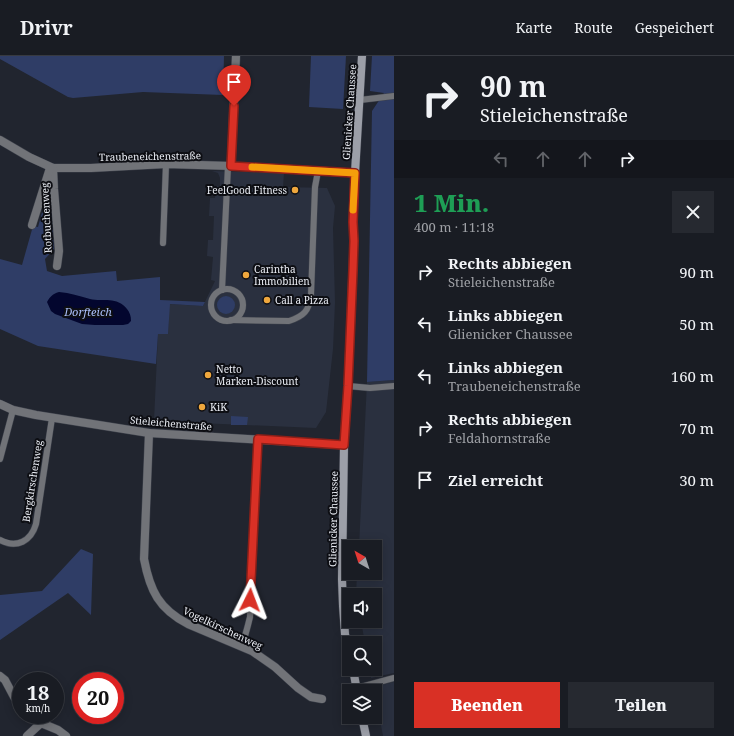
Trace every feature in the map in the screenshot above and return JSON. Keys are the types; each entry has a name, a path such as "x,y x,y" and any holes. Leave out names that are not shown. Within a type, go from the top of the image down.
{"main road":[{"name":"Glienicker Chaussee","path":"345,636 342,606 344,445 354,241 353,222 355,173 362,56"},
{"path":"363,724 366,736"}],"street":[{"path":"230,166 236,56"},
{"name":"Traubeneichenstraße","path":"0,140 51,168 91,168 166,164 355,173"},
{"name":"Rotbuchenweg","path":"32,225 51,168"},
{"name":"Rotbuchenweg","path":"51,168 59,251 57,266"},
{"name":"Stieleichenstraße","path":"0,404 13,410 52,418 149,433 344,445"},
{"name":"Vogelkirschenweg","path":"149,433 144,559 148,577 161,603 179,620 242,646 260,656 275,667 298,688 311,697 322,699"},
{"path":"0,676 12,694"},
{"path":"27,736 42,724 58,730 66,736"}],"lane":[{"path":"360,100 394,96"},
{"path":"163,243 166,164"},
{"path":"222,290 230,166"},
{"path":"231,320 241,312 241,298 231,290 222,290 212,298 211,307 212,312 222,320 289,321 304,314 310,305 315,187 318,171"},
{"path":"348,386 370,388 394,386"},
{"path":"0,459 13,410"},
{"name":"Bergkirschenweg","path":"0,540 9,544 15,544 27,539 34,532 38,517 52,418"},
{"path":"242,646 250,617 258,439"},
{"path":"374,684 394,678"}],"shaded area":[{"path":"0,56 224,56 223,95 143,92 73,98 68,97 0,59"},
{"path":"311,56 346,56 343,109 309,107"},
{"path":"372,56 394,56 394,380 367,382 372,111 384,93 370,91"},
{"path":"212,171 284,173 283,187 327,188 335,206 333,228 335,302 333,349 326,412 316,428 154,421 158,334 168,334 169,304 203,306 215,281 211,280 213,257 207,256 208,240 213,240 214,216 209,216 210,198 215,198 216,186 220,186 220,178 218,173"},
{"path":"48,191 54,249 45,259 47,271 62,276 116,271 117,281 160,277 160,300 205,302 203,306 170,304 168,334 158,334 156,364 38,346 0,329 0,259 22,265 33,226 38,227"},
{"path":"226,296 232,299 235,305 232,311 226,314 220,311 217,305 220,299"},
{"path":"394,380 394,673 382,676 382,636 364,636 362,628 382,628 382,588 356,588 357,580 382,580 382,540 359,540 367,382"},
{"path":"231,416 248,417 247,425 231,425"},
{"path":"81,549 93,554 91,615 68,593 0,640 0,595 42,591"},
{"path":"394,682 394,736 383,736 381,724 382,724 382,685"}],"water":[{"name":"Dorfteich","path":"59,292 95,300 110,300 119,302 128,310 131,321 128,324 123,325 82,324 55,314 51,311 47,302 52,296"}],"slow traffic":[{"path":"252,167 355,173 353,210"}],"place":[{"name":"FeelGood Fitness","path":"295,190"},
{"name":"Carintha Immobilien","path":"246,275"},
{"name":"Call a Pizza","path":"267,300"},
{"name":"Netto Marken-Discount","path":"208,375"},
{"name":"KiK","path":"202,407"}],"route":[{"path":"234,106 231,166 355,173 353,270 344,445 258,439 250,600"}]}
